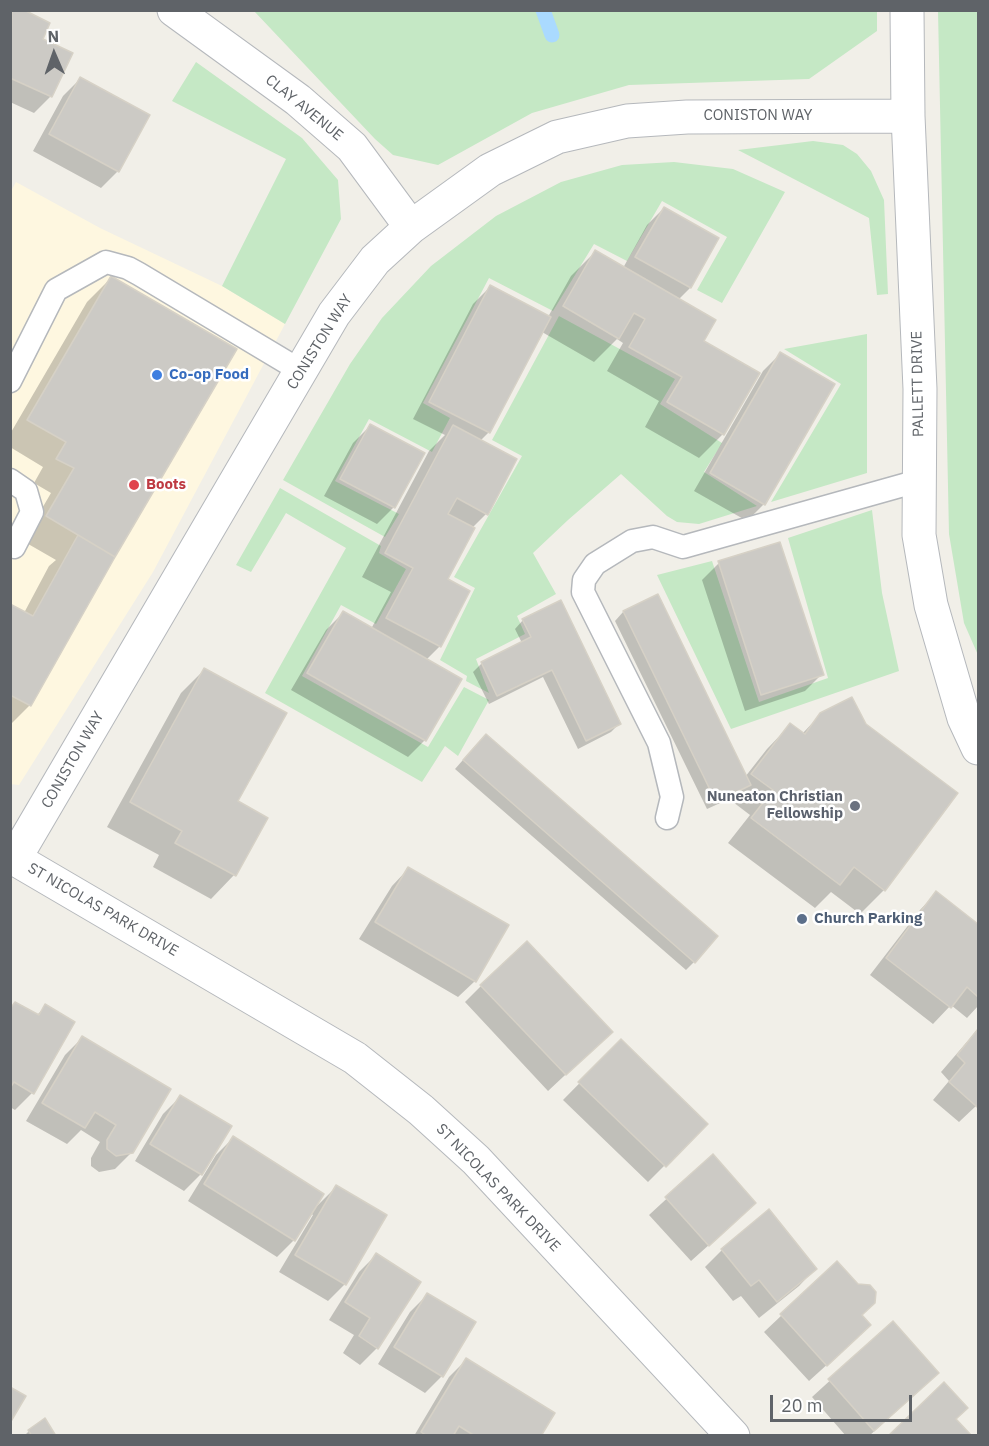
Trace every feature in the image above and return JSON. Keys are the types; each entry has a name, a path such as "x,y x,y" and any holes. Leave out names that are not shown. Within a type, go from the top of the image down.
{"street":[{"name":"CLAY AVENUE","path":"174,10 298,100 352,147 411,227"},
{"name":"PALLETT DRIVE","path":"908,10 908,116 920,389 919,535 931,605 964,718 978,748"},
{"name":"CONISTON WAY","path":"13,857 334,314 375,260 411,227 490,170 556,137 617,123 687,117 908,116"},
{"name":"ST NICOLAS PARK DRIVE","path":"13,857 355,1058 421,1110 476,1160 733,1436"}],"lane":[{"path":"10,381 56,290 106,262 129,268 301,370"},
{"path":"10,480 26,491 32,512 14,547"},
{"path":"667,818 672,797 659,743 583,592 584,580 589,572 595,564 632,540 654,537 683,547 918,481"}],"shaded area":[{"path":"16,182 100,228 222,286 285,324 153,572 19,785 10,784 10,193"}],"green space":[{"path":"254,11 877,11 877,31 809,79 629,85 532,113 438,165 393,155 375,139"},
{"path":"938,11 978,11 978,655 964,623 949,534"},
{"path":"196,62 302,138 338,180 341,219 285,324 222,286 286,159 172,101"},
{"path":"813,141 843,145 857,154 871,171 884,200 888,294 877,295 869,218 738,150"},
{"path":"674,162 733,169 785,192 722,303 697,290 727,237 662,201 627,261 594,244 553,311 489,278 423,403 450,418 432,452 369,419 335,481 399,514 385,537 283,480 350,364 382,318 431,266 496,216 561,182 622,165"},
{"path":"559,316 675,379 660,404 722,443 704,472 757,506 699,524 677,522 667,516 621,474 533,553 556,594 517,616 525,634 476,659 489,693 466,681 467,676 440,660 475,588 454,577 522,456 492,440"},
{"path":"867,334 867,473 771,502 841,384 784,349"},
{"path":"280,488 381,546 379,553 406,569 376,624 341,605 302,676 428,747 464,687 489,700 458,756 445,746 422,782 265,693 346,548 286,513 251,572 236,565"},
{"path":"872,510 882,593 899,671 731,729 657,575 712,561 759,702 828,678 788,538"}],"building":[{"path":"12,10 24,10 50,23 43,39 73,53 52,97 10,78"},
{"path":"80,77 150,115 119,172 49,134"},
{"path":"664,207 719,238 691,288 635,257"},
{"path":"595,250 716,320 704,341 760,373 724,435 667,402 682,377 629,347 645,319 634,313 619,339 563,306"},
{"path":"111,276 237,349 115,557 46,516 74,468 56,459 66,442 27,420"},
{"path":"490,285 551,317 490,433 429,402"},
{"path":"780,352 835,384 765,505 710,473"},
{"path":"370,424 425,453 395,508 340,479"},
{"path":"453,425 517,459 488,515 457,498 448,514 475,528 448,579 470,591 441,647 386,618 413,568 385,553"},
{"path":"78,535 115,557 31,706 10,695 10,604 33,616"},
{"path":"780,542 824,675 761,695 718,561"},
{"path":"658,594 751,785 716,802 623,611"},
{"path":"561,600 621,724 586,741 552,670 497,696 481,662 531,637 522,619"},
{"path":"343,611 462,679 426,741 307,673"},
{"path":"204,668 287,713 238,801 268,818 236,876 175,843 182,831 130,802"},
{"name":"Nuneaton Christian Fellowship","path":"852,697 866,724 958,793 885,891 854,867 840,885 751,818 773,790 751,774 790,723 805,734 820,713"},
{"path":"486,734 718,936 695,963 463,760"},
{"path":"408,867 509,925 476,982 375,922"},
{"path":"936,891 978,924 978,997 967,987 951,1008 886,958"},
{"path":"527,941 613,1032 566,1075 480,985"},
{"path":"15,1002 39,1015 45,1004 75,1022 34,1094 14,1082 10,1088 10,1009"},
{"path":"978,1029 977,1107 949,1082 965,1063 957,1055"},
{"path":"82,1036 171,1089 133,1153 116,1156 107,1149 107,1140 116,1125 95,1112 85,1128 42,1103"},
{"path":"621,1039 708,1124 666,1167 578,1082"},
{"path":"180,1095 232,1126 202,1175 150,1144"},
{"path":"233,1136 324,1194 295,1241 204,1184"},
{"path":"713,1154 756,1203 709,1246 665,1197"},
{"path":"336,1185 387,1215 346,1285 295,1255"},
{"path":"769,1209 817,1269 777,1302 759,1280 751,1286 721,1249"},
{"path":"376,1253 421,1282 378,1349 359,1336 370,1318 345,1302"},
{"path":"837,1261 858,1284 870,1285 876,1292 875,1303 862,1315 871,1325 827,1366 780,1314"},
{"path":"427,1293 476,1322 443,1377 394,1347"},
{"path":"893,1321 939,1373 874,1431 828,1379"},
{"path":"466,1358 555,1413 541,1436 475,1436 459,1426 453,1436 427,1436 421,1432"},
{"path":"944,1382 968,1408 956,1419 972,1436 888,1436"},
{"path":"10,1387 26,1396 10,1423"},
{"path":"45,1418 56,1436 32,1436 28,1430"}],"waterway":[{"path":"543,10 552,35"}],"place":[{"name":"Co-op Food","path":"157,375"},
{"name":"Boots","path":"134,485"},
{"name":"Nuneaton Christian Fellowship","path":"855,806"},
{"name":"Church Parking","path":"802,919"}]}
